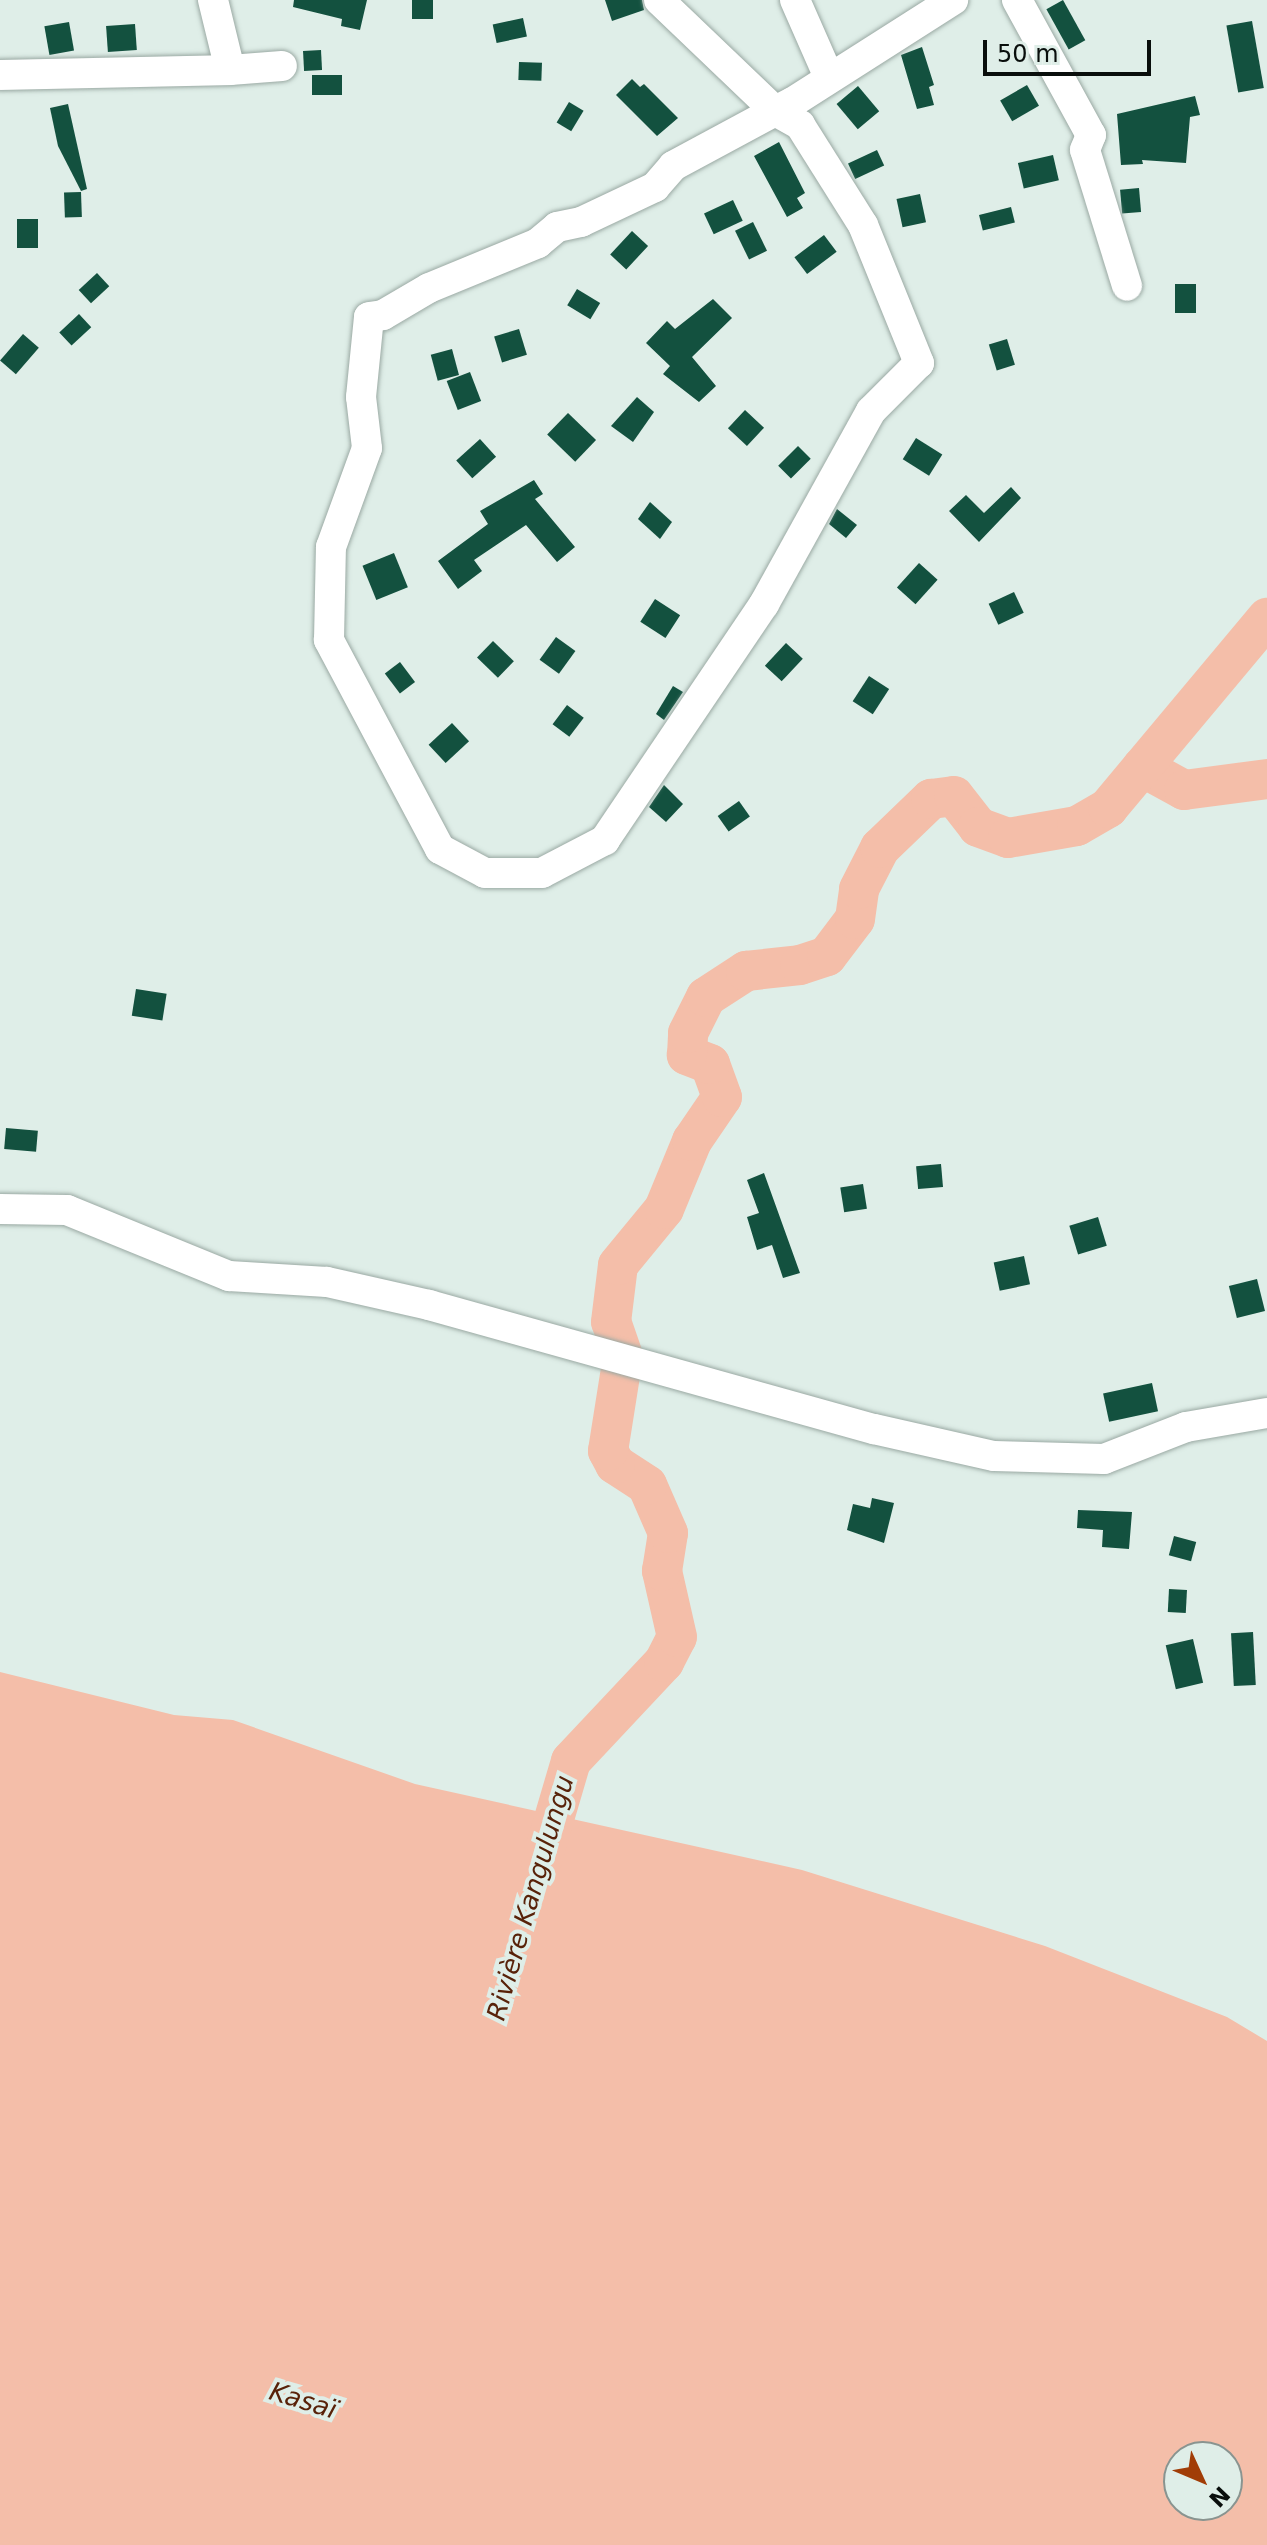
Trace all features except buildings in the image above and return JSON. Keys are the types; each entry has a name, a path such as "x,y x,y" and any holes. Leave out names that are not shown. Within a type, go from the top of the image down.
{"street":[{"path":"213,0 230,70"},
{"path":"659,0 775,111 800,125 863,225 919,363 871,411 795,540 764,604 605,840 542,873 485,873 440,849 329,640 331,547 367,448 361,397 369,317 383,315 429,288 538,243 557,227 581,222 655,187 673,166 775,111 828,75 953,0"},
{"path":"795,0 828,75"},
{"path":"1017,0 1091,135 1085,150 1127,286"},
{"path":"0,75 282,66"},
{"path":"0,1209 67,1210 229,1276 327,1282 623,1358 874,1429 1009,1457 1104,1459 1186,1427 1267,1413"}],"water":[{"name":"Kasaï","path":"0,1672 174,1715 233,1720 415,1784 802,1870 1045,1946 1227,2017 1267,2041 1267,2545 0,2545"}],"waterway":[{"name":"Rivière Kangulungu","path":"541,1863 571,1761 664,1662 677,1637 662,1571 668,1533 647,1485 615,1464 608,1451 623,1356 611,1322 618,1265 664,1209 692,1141 722,1097 710,1064 687,1055 688,1033 706,997 746,971 800,965 827,956 855,919 859,889 880,848 931,799 954,796 978,827 1008,838 1077,826 1108,808 1267,618"},
{"path":"1142,767 1184,790 1267,779"}]}
